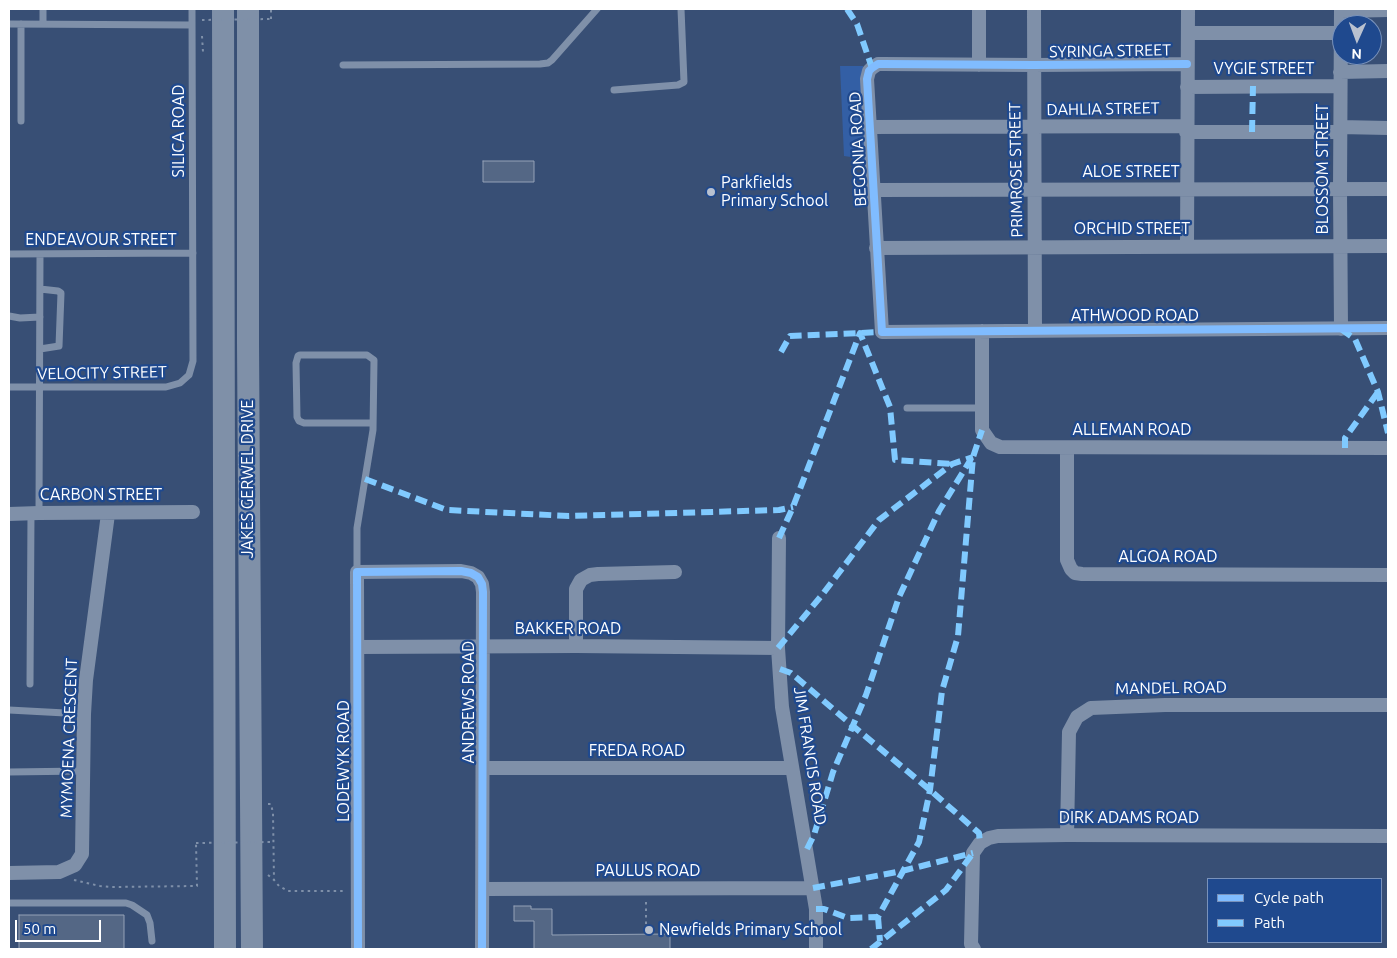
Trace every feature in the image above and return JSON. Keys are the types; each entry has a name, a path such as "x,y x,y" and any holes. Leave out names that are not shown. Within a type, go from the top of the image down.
{"highway":[{"name":"JAKES GERWEL DRIVE","path":"223,9 225,949"},
{"name":"JAKES GERWEL DRIVE","path":"248,9 252,949"},
{"path":"251,854 260,949"},
{"path":"221,949 225,914"}],"street":[{"name":"PRIMROSE STREET","path":"1034,9 1034,331"},
{"path":"1187,246 1188,9"},
{"path":"979,10 979,65"},
{"path":"1341,10 1388,10"},
{"path":"1188,33 1332,33"},
{"name":"BEGONIA ROAD","path":"882,332 867,75 875,66 883,64 1033,66"},
{"name":"SYRINGA STREET","path":"1033,66 1187,64"},
{"name":"BLOSSOM STREET","path":"1340,65 1341,329"},
{"path":"1340,72 1388,71"},
{"name":"VYGIE STREET","path":"1187,87 1340,86"},
{"name":"DAHLIA STREET","path":"870,127 1340,130 1388,128"},
{"name":"ALOE STREET","path":"874,190 1388,189"},
{"name":"ORCHID STREET","path":"876,248 1388,246"},
{"name":"ATHWOOD ROAD","path":"882,332 1388,328"},
{"name":"ALLEMAN ROAD","path":"982,331 982,430 994,445 1000,447 1388,448"},
{"name":"ALGOA ROAD","path":"1067,448 1067,560 1071,569 1076,573 1388,575"},
{"name":"CARBON STREET","path":"9,514 193,512"},
{"name":"MYMOENA CRESCENT","path":"9,873 59,872 74,865 82,854 86,680 108,514"},
{"name":"JIM FRANCIS ROAD","path":"779,538 778,648 782,708 816,909 816,949"},
{"name":"ANDREWS ROAD","path":"358,572 461,571 478,577 482,584 482,949"},
{"name":"LODEWYK ROAD","path":"358,572 358,949"},
{"path":"576,646 576,589 581,580 590,575 598,574 675,572"},
{"name":"BAKKER ROAD","path":"358,647 576,646 778,648"},
{"name":"MANDEL ROAD","path":"1067,835 1068,737 1071,725 1077,717 1091,708 1166,705 1388,704"},
{"name":"FREDA ROAD","path":"483,768 792,768"},
{"name":"DIRK ADAMS ROAD","path":"974,949 971,944 974,853 980,843 989,838 998,836 1067,835 1388,836"},
{"name":"PAULUS ROAD","path":"483,889 813,888"}],"lane":[{"path":"44,9 44,24"},
{"name":"SILICA ROAD","path":"192,9 193,253"},
{"path":"343,66 548,63 597,9"},
{"path":"614,90 678,85 684,82 681,9"},
{"path":"9,24 192,25"},
{"path":"20,24 20,121"},
{"name":"ENDEAVOUR STREET","path":"9,254 193,253"},
{"name":"VELOCITY STREET","path":"9,387 158,387 174,386 185,380 189,375 193,361 193,253"},
{"path":"30,684 40,388 40,254"},
{"path":"40,290 58,291 61,293 59,346 40,349"},
{"path":"9,316 20,318 40,317"},
{"name":"LODEWYK ROAD","path":"358,572 357,528 373,423 374,360 366,355 298,356 296,363 297,417 299,421 304,423 373,423"},
{"path":"907,408 982,408"},
{"path":"9,710 84,714"},
{"path":"9,772 84,772"},
{"path":"9,903 126,903 147,914 152,941"}],"path":[{"path":"202,20 271,19 272,9"},
{"path":"273,814 274,880 279,886 288,891 358,891"},
{"path":"66,879 112,887 197,886 196,843 273,842"},
{"path":"646,888 646,934"}],"shaded area":[{"path":"840,66 863,66 868,163 857,163 851,157 844,156"}],"building":[{"path":"483,161 534,161 534,182 483,182"},
{"path":"514,906 531,906 531,909 552,909 552,935 670,934 670,949 534,949 534,921 514,921"},
{"path":"19,915 124,915 124,949 19,949"}],"marked path":[{"path":"847,9 857,24 872,68"},
{"path":"1252,132 1253,86"},
{"path":"1341,329 1355,339 1378,392 1388,433"},
{"path":"781,352 790,336 882,332"},
{"path":"779,538 793,507 860,333 890,407 895,460 952,464"},
{"path":"1345,448 1345,438 1378,392"},
{"path":"816,909 824,909 848,918 878,917 919,842 930,790 942,691 958,636 973,457 982,430"},
{"path":"778,648 822,595 879,520 952,464 973,457"},
{"path":"807,849 814,835 833,772 866,695 899,597 939,511 971,459"},
{"path":"365,479 447,510 569,516 779,510 793,507"},
{"path":"780,669 791,673 930,790 979,833 980,843"},
{"path":"813,888 902,871 973,853"},
{"path":"871,949 946,890 973,853"},
{"path":"878,917 880,941"}],"cycle path":[{"path":"1187,64 878,64 872,68 867,79 882,332 1388,328"},
{"path":"358,949 357,572 461,571 478,577 482,584 483,592 482,949"}],"place":[{"name":"Parkfields Primary School","path":"711,192"},
{"name":"Newfields Primary School","path":"649,930"}]}
